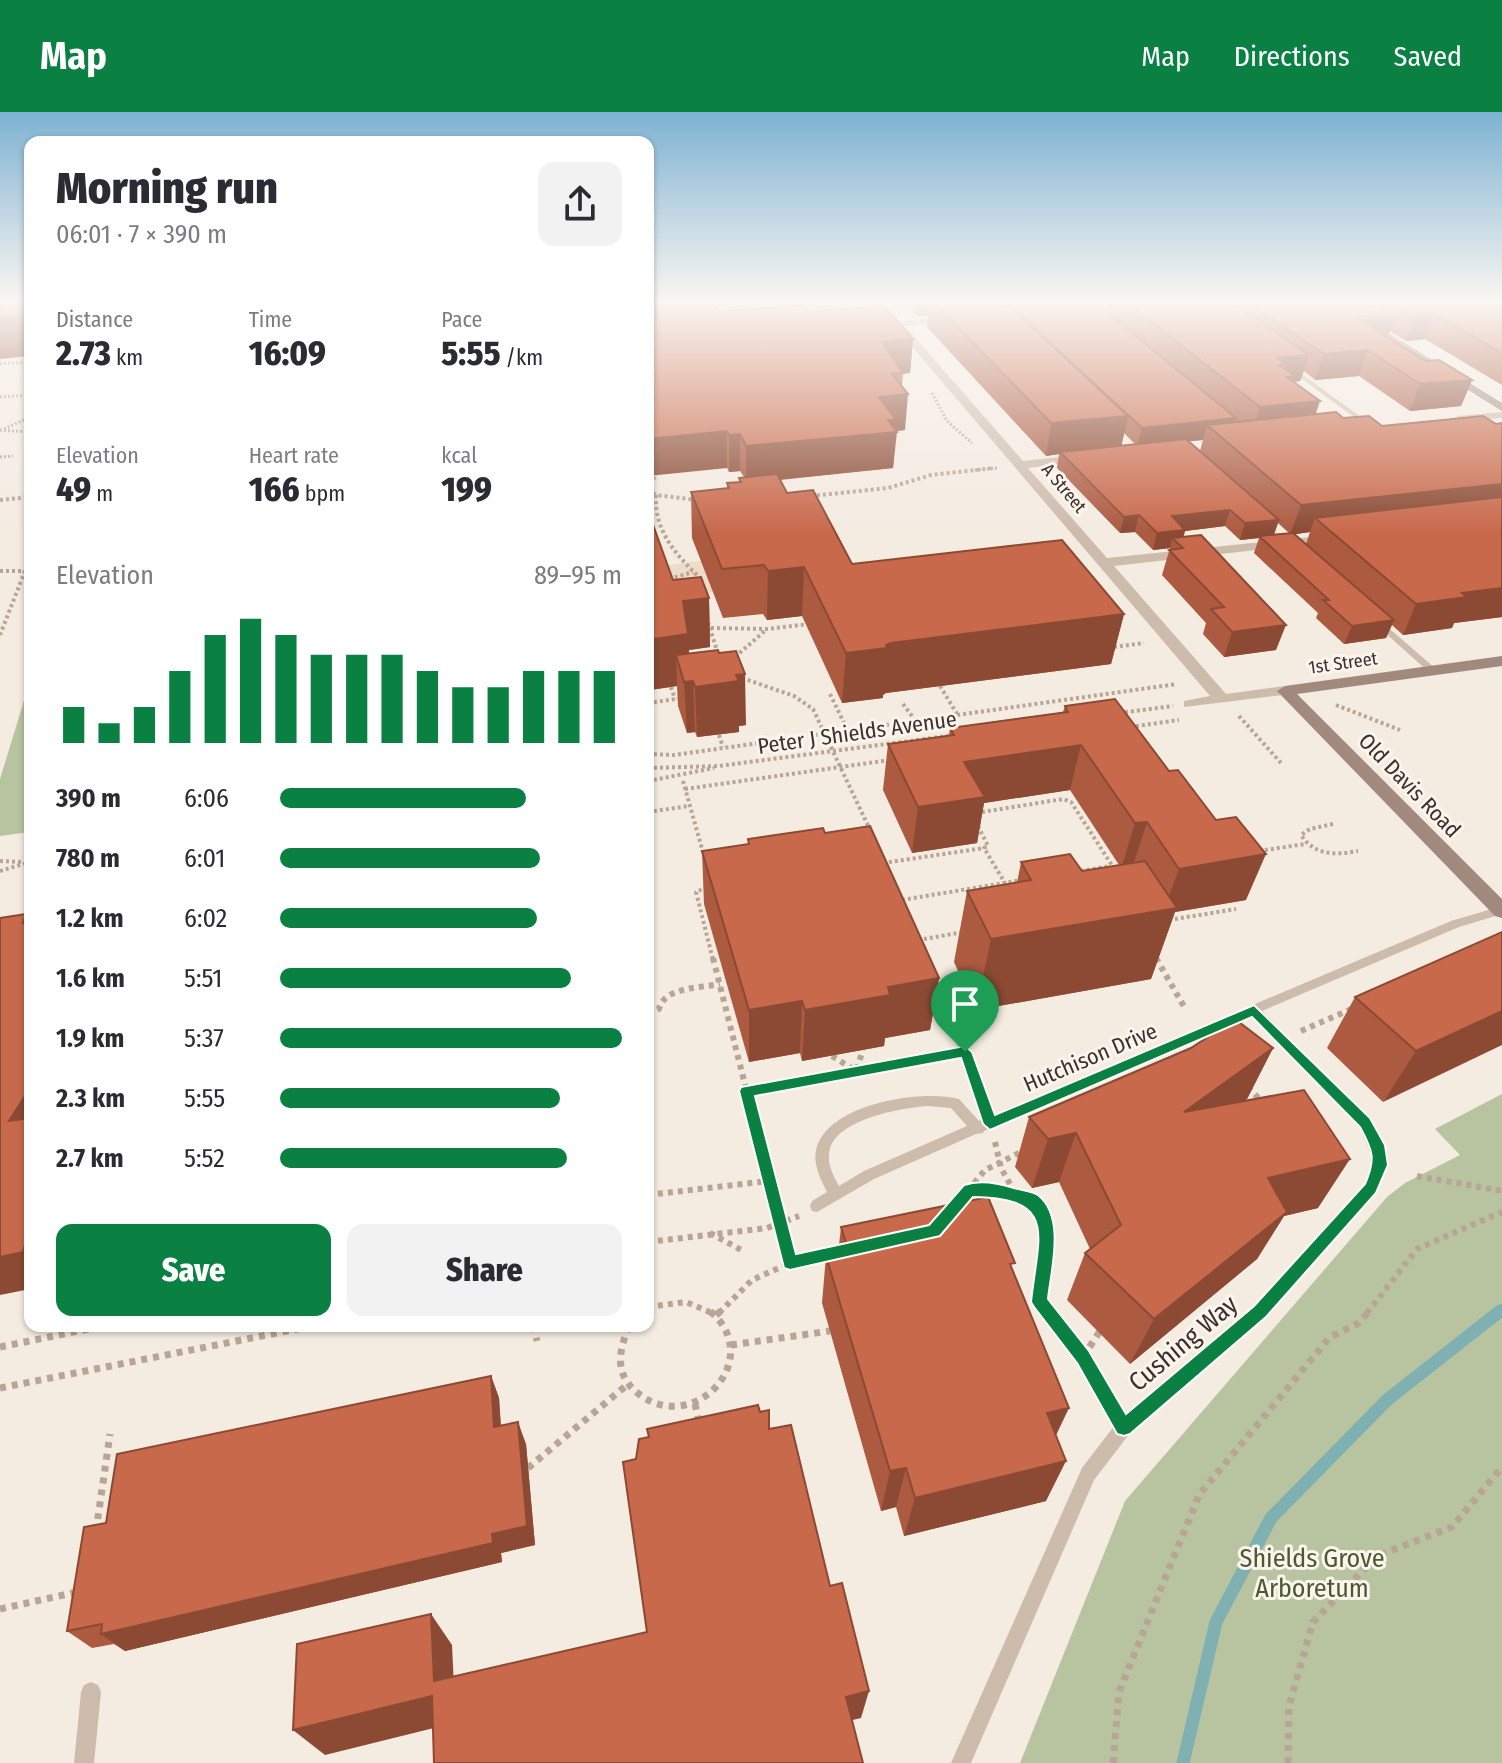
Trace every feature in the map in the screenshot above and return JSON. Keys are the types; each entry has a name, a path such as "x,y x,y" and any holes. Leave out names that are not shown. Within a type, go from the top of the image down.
{"street":[{"name":"A Street","path":"945,379 1221,699"},
{"path":"1455,379 1502,408"},
{"path":"1444,420 1502,415"},
{"path":"1357,429 1387,426"},
{"path":"1020,465 1103,456"},
{"path":"1104,563 1350,535"},
{"name":"1st Street","path":"1190,711 1221,699 1502,661"},
{"name":"Old Davis Road","path":"1285,691 1502,911"}],"lane":[{"path":"1305,379 1372,427"},
{"path":"1366,610 1433,671"},
{"name":"Hutchison Drive","path":"817,1206 869,1175 1455,924 1502,911"},
{"name":"Cushing Way","path":"961,1763 1088,1474 1124,1427 1260,1312 1371,1188 1381,1165 1377,1145 1365,1123 1254,1011"},
{"path":"836,1194 823,1172 822,1149 829,1133 854,1117 922,1101 954,1103 984,1126"},
{"path":"84,1763 91,1692"}],"path":[{"path":"0,397 24,395"},
{"path":"1,430 24,420"},
{"path":"1,430 24,432"},
{"path":"0,457 13,456"},
{"path":"654,478 660,465"},
{"path":"802,497 888,488 931,475 1020,465"},
{"path":"705,501 656,495 654,508 667,542 682,563 699,577 710,576"},
{"path":"0,500 24,498"},
{"path":"0,571 24,571"},
{"path":"666,580 693,572"},
{"path":"696,594 699,577"},
{"path":"0,635 24,578"},
{"path":"706,617 718,655"},
{"path":"711,628 767,629 813,623"},
{"path":"732,659 767,629"},
{"path":"1114,647 1144,643"},
{"path":"739,677 794,696 813,709 872,835"},
{"path":"654,754 674,755 1177,684"},
{"path":"940,686 957,714"},
{"path":"671,687 675,699"},
{"path":"830,694 847,729"},
{"path":"654,702 696,697"},
{"path":"1331,703 1400,730"},
{"path":"903,704 915,720"},
{"path":"1112,714 1190,711"},
{"path":"1127,727 1190,711"},
{"path":"1235,712 1281,763"},
{"name":"Peter J Shields Avenue","path":"654,780 719,766 958,734"},
{"path":"719,735 723,747"},
{"path":"674,755 676,762"},
{"path":"685,789 896,759"},
{"name":"Peter J Shields Avenue","path":"654,768 719,766"},
{"path":"683,781 704,858"},
{"path":"977,813 1063,799 1071,802 1110,866 1123,873"},
{"path":"971,805 977,813"},
{"path":"654,811 689,806"},
{"path":"870,865 984,848 988,846 974,819 977,813"},
{"path":"1080,818 1096,814"},
{"path":"1333,824 1310,829 1301,835 1305,844 1312,849 1337,855 1358,851"},
{"path":"1249,853 1305,844"},
{"path":"984,848 1005,883"},
{"path":"879,849 891,875"},
{"path":"0,861 22,863"},
{"path":"0,871 22,863"},
{"path":"1064,874 1110,866"},
{"path":"1078,871 1086,884"},
{"path":"902,900 1034,878"},
{"path":"712,884 696,892 790,1263"},
{"path":"986,887 992,899"},
{"path":"896,888 907,913"},
{"path":"1162,921 1236,909"},
{"path":"911,927 922,954"},
{"path":"905,942 976,930"},
{"path":"1151,949 1186,1010"},
{"path":"935,982 983,1095 984,1126 1015,1193"},
{"path":"654,1011 659,1009 661,1000 668,994 720,984"},
{"path":"1282,1039 1355,1007"},
{"path":"856,1071 863,1050"},
{"path":"746,1091 965,1052"},
{"path":"832,1056 856,1071"},
{"path":"1241,1081 1274,1114"},
{"path":"952,1211 985,1170 1028,1149"},
{"path":"1417,1176 1502,1191"},
{"path":"654,1194 768,1181"},
{"path":"969,1190 1015,1193 1032,1200 1042,1212 1047,1233 1040,1302 1083,1357 1124,1427"},
{"path":"654,1241 767,1228 817,1206"},
{"path":"1113,1763 1119,1692 1199,1495 1330,1337 1359,1323 1417,1249 1502,1212"},
{"path":"710,1233 745,1252"},
{"path":"716,1315 752,1280 790,1263 848,1250"},
{"path":"627,1332 619,1351 620,1368 640,1398 676,1408 695,1404 711,1394 723,1379 730,1362 731,1345 726,1328 716,1315 701,1305 684,1300 666,1300 654,1305"},
{"path":"1083,1357 1104,1325"},
{"path":"731,1345 830,1331"},
{"path":"0,1347 74,1332"},
{"path":"0,1388 282,1332"},
{"path":"535,1332 537,1341"},
{"path":"528,1468 628,1384"},
{"path":"695,1404 700,1430"},
{"path":"94,1544 110,1434"},
{"path":"1288,1763 1289,1706 1313,1622 1377,1556 1452,1527 1502,1467"},
{"path":"0,1609 87,1590"}],"green space":[{"path":"24,701 24,833 0,836 0,779"},
{"name":"Shields Grove Arboretum","path":"1502,1094 1502,1763 1020,1763 1125,1501 1387,1197 1405,1183 1460,1155 1435,1129"}],"shaded area":[{"path":"700,561 711,563 719,591 680,597 663,570 670,565"}],"building":[{"path":"654,379 896,379 908,394 879,397 896,420 888,420 897,432 746,446 740,434 729,435 727,431 654,438"},
{"path":"1008,379 1088,379 1128,416 1051,423"},
{"path":"1089,379 1188,379 1236,418 1142,428"},
{"path":"1224,379 1290,379 1320,401 1260,407"},
{"path":"1412,379 1472,380 1420,384"},
{"path":"1336,412 1343,418 1369,416 1382,426 1483,416 1496,424 1502,423 1502,484 1301,505 1207,425"},
{"path":"1186,439 1279,520 1245,523 1230,510 1172,516 1185,530 1157,533 1139,515 1124,517 1060,452"},
{"path":"777,474 787,493 813,490 852,564 1062,540 1124,614 891,643 886,645 887,648 846,653 804,567 768,571 764,565 722,569 691,492 729,488 727,483 741,482 739,478"},
{"path":"1502,497 1502,588 1462,593 1467,597 1416,604 1315,518"},
{"path":"654,528 673,580 701,577 709,598 683,601 688,634 654,639"},
{"path":"1293,533 1394,620 1352,626 1323,600 1329,600 1259,536"},
{"path":"1201,535 1286,625 1232,632 1211,609 1224,607 1169,550 1183,548 1172,538"},
{"path":"718,650 719,653 736,651 745,674 736,675 739,681 695,687 693,681 684,682 676,655"},
{"path":"1115,699 1169,771 1178,770 1216,820 1236,817 1266,854 1179,869 1147,822 1135,823 1081,745 964,762 985,797 918,807 888,744 954,735 950,728 1068,712 1065,706"},
{"path":"870,826 939,978 888,987 890,995 805,1010 802,1001 749,1010 702,851 749,844 748,839 823,828 825,833"},
{"path":"1070,854 1082,871 1145,861 1177,908 991,939 967,891 1031,880 1021,862"},
{"path":"24,914 24,1097 9,1121 24,1119 24,1248 23,1252 0,1257 0,918"},
{"path":"1502,932 1502,1011 1416,1051 1355,997"},
{"path":"1235,1019 1273,1048 1184,1112 1304,1090 1350,1159 1268,1178 1287,1212 1154,1319 1085,1253 1121,1225 1076,1133 1048,1139 1029,1117 1191,1048"},
{"path":"988,1197 1015,1263 1010,1264 1069,1408 1047,1413 1066,1461 915,1498 906,1468 890,1471 826,1256 849,1252 841,1227"},
{"path":"491,1376 494,1427 518,1422 527,1526 492,1534 493,1543 101,1634 102,1624 67,1631 84,1527 106,1523 117,1454"},
{"path":"758,1405 760,1412 769,1410 769,1429 791,1425 830,1586 842,1583 869,1691 846,1697 863,1763 434,1763 432,1696 293,1730 297,1644 431,1614 434,1681 647,1632 623,1462 636,1459 639,1439 649,1437 647,1429"}],"waterway":[{"path":"1183,1763 1216,1622 1271,1518 1387,1400 1500,1311"}],"route":[{"path":"1254,1011 1365,1123 1377,1145 1381,1165 1371,1188 1260,1312 1124,1427 1083,1357 1040,1302 1047,1233 1042,1212 1032,1200 999,1190 969,1190 934,1231 790,1263 746,1091 965,1052 983,1095 990,1124 1254,1011"}]}
